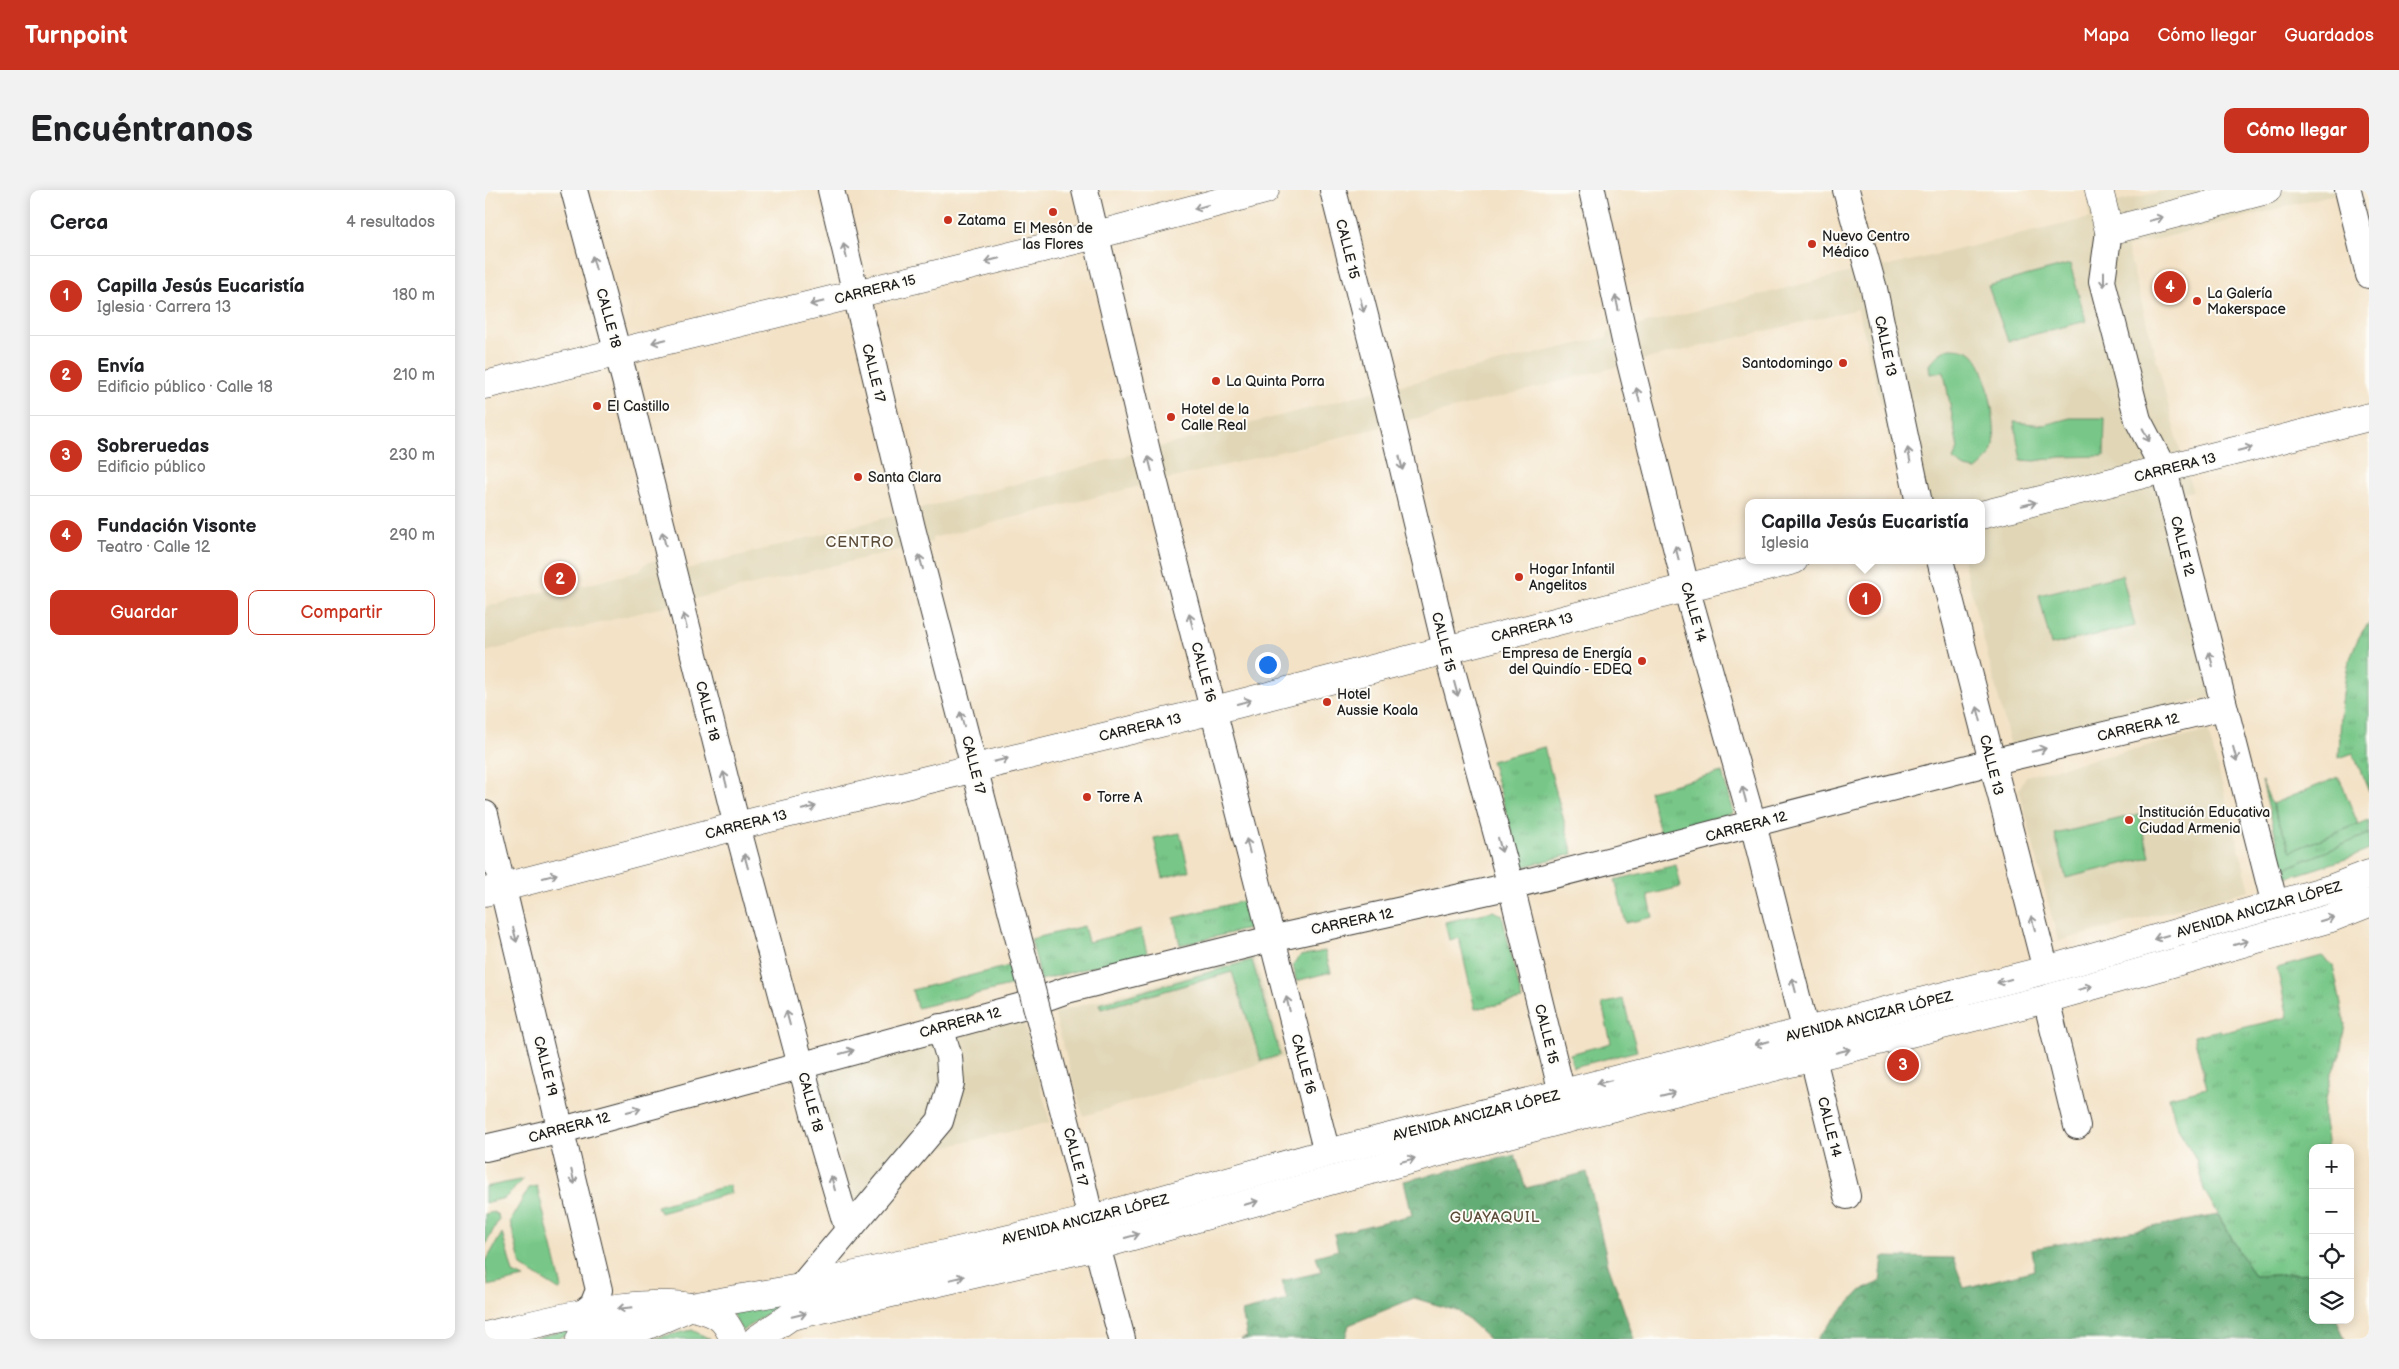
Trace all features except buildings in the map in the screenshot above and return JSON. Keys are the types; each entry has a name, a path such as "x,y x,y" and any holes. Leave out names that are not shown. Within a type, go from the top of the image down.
{"main road":[{"name":"CARRERA 15","path":"485,385 855,293 1096,236 1265,190"},
{"name":"CALLE 12","path":"2099,190 2109,231"},
{"path":"2109,231 2267,190"},
{"name":"CARRERA 13","path":"1985,514 2369,417"},
{"name":"CARRERA 13","path":"494,890 974,766 1214,710 1778,564"},
{"name":"AVENIDA ANCIZAR LÓPEZ","path":"485,1336 581,1326 641,1328 691,1307 800,1288 1091,1219 1327,1153 2046,970 2330,889 2369,874"},
{"name":"AVENIDA ANCIZAR LÓPEZ","path":"757,1339 791,1316 1097,1246 1351,1175 2046,999 2331,918 2369,903"},
{"path":"691,1307 717,1315 729,1328 734,1339"}],"street":[{"name":"CALLE 18","path":"574,190 618,352 737,826 800,1065 848,1230"},
{"name":"CALLE 17","path":"831,190 912,528 1122,1339"},
{"name":"CALLE 16","path":"1085,190 1151,468 1327,1153"},
{"name":"CALLE 15","path":"1333,190 1389,410 1445,649 1511,886 1561,1093"},
{"name":"CALLE 14","path":"1592,190 1627,350 1686,587 1753,824 1806,1032"},
{"name":"CALLE 13","path":"1847,190 1874,289 1918,499"},
{"path":"2348,190 2369,275"},
{"name":"CALLE 12","path":"2109,231 2102,281 2138,420 2164,470 2275,905"},
{"name":"CALLE 13","path":"1941,564 2046,970"},
{"name":"CARRERA 12","path":"485,1148 561,1130 1022,1006 1067,990 1271,938 1511,886 1991,762 2223,707"},
{"name":"CALLE 19","path":"485,814 494,890 561,1130 599,1290 581,1326"},
{"path":"2046,999 2077,1126"},
{"path":"800,1288 940,1122 951,1083 949,1057 939,1027"},
{"name":"CALLE 14","path":"1813,1058 1847,1196"}],"shaded area":[{"path":"2167,190 2362,190 2359,195 2337,201 2335,194 2127,247 2184,465 2193,491 2171,495 2212,697 2011,747 1964,564 1985,564 1985,499 1904,499 1858,309 1647,359 1406,421 932,538 932,542 694,599 485,652 485,607 577,583 578,587 640,571 646,563 682,553 687,569 1372,392 1608,337 1607,333 1883,264 1884,267 2090,218 2088,209"},
{"name":"Institución Educativa Ciudad Armenia","path":"2208,731 2250,890 2058,941 2019,789 2026,776"},
{"path":"1255,956 1284,1057 1083,1116 1054,1013"},
{"path":"1023,1018 1050,1122 932,1150 873,1219 851,1198 814,1071"}],"green space":[{"path":"2070,264 2086,321 2008,341 1988,286"},
{"path":"1950,348 1972,353 1977,359 1990,396 1995,437 1994,445 1990,456 1976,470 1965,468 1953,460 1958,449 1944,372 1930,374 1929,365 1938,355"},
{"path":"2070,418 2105,418 2104,456 2061,457 2035,461 2021,460 2014,422 2044,425"},
{"path":"2122,575 2135,626 2051,645 2039,595"},
{"path":"2369,623 2369,792 2353,753 2339,758 2342,706 2347,669 2359,636"},
{"path":"1544,747 1573,854 1522,867 1491,761"},
{"path":"1722,772 1733,813 1660,832 1649,791"},
{"path":"2339,777 2358,824 2291,851 2272,804"},
{"path":"2262,781 2291,851 2369,820 2369,834 2284,869"},
{"path":"2139,814 2150,857 2066,878 2055,834"},
{"path":"1180,833 1189,871 1163,878 1154,838"},
{"path":"2369,834 2369,850 2286,878 2284,869"},
{"path":"1676,865 1681,887 1648,895 1653,917 1626,923 1615,880"},
{"path":"1247,900 1253,928 1180,945 1174,918"},
{"path":"1494,911 1502,915 1522,1000 1475,1009 1459,938 1449,940 1445,922"},
{"path":"1084,926 1088,942 1141,929 1147,953 1041,980 1031,939"},
{"path":"1325,951 1331,972 1296,981 1293,964 1300,956"},
{"path":"2322,956 2333,965 2345,1024 2340,1055 2331,1075 2323,1115 2327,1144 2309,1144 2309,1273 2254,1276 2204,1190 2196,1159 2176,1125 2169,1097 2207,1088 2194,1036 2220,1030 2221,1033 2288,1017 2277,968"},
{"path":"1252,960 1280,1055 1261,1061 1232,972 1101,1009 1099,1004"},
{"path":"1009,966 1014,985 917,1008 912,990"},
{"path":"1623,999 1637,1051 1573,1067 1570,1054 1611,1043 1602,1004"},
{"path":"1515,1155 1526,1188 1587,1172 1608,1264 1634,1339 1489,1339 1460,1312 1414,1298 1349,1325 1345,1339 1241,1339 1247,1337 1242,1312 1287,1300 1282,1281 1321,1272 1316,1256 1338,1250 1334,1234 1412,1215 1404,1181"},
{"path":"524,1179 505,1198 485,1203 485,1187"},
{"path":"729,1185 731,1193 660,1213 657,1206"},
{"path":"537,1186 562,1288 559,1290 521,1266 510,1221 529,1188"},
{"path":"493,1212 498,1215 499,1219 485,1246 485,1214"},
{"path":"2218,1215 2254,1276 2309,1273 2309,1324 2339,1324 2345,1339 1816,1339 1860,1291 1880,1282 1883,1257 1953,1258 1964,1288 2035,1270 2032,1249"},
{"path":"502,1233 513,1273 524,1278 488,1286 485,1263"},
{"path":"1075,1233 778,1306 742,1331 731,1311"},
{"path":"578,1327 579,1332 553,1339 532,1339"},
{"path":"692,1330 710,1339 650,1339"}],"place":[{"name":"El Mesón de las Flores","path":"1053,212"},
{"name":"Zatama","path":"948,220"},
{"name":"Nuevo Centro Médico","path":"1812,244"},
{"name":"Fundación Visonte","path":"2170,287"},
{"name":"La Galería Makerspace","path":"2197,301"},
{"name":"Santodomingo","path":"1843,363"},
{"name":"La Quinta Porra","path":"1216,381"},
{"name":"El Castillo","path":"597,406"},
{"name":"Hotel de la Calle Real","path":"1171,417"},
{"name":"Santa Clara","path":"858,477"},
{"name":"Hogar Infantil Angelitos","path":"1519,577"},
{"name":"Envía","path":"560,579"},
{"name":"Capilla Jesús Eucaristía","path":"1865,599"},
{"name":"Empresa de Energía del Quindío - EDEQ","path":"1642,661"},
{"name":"Hotel Aussie Koala","path":"1327,702"},
{"name":"Torre A","path":"1087,797"},
{"name":"Institución Educativa Ciudad Armenia","path":"2129,820"},
{"name":"Sobreruedas","path":"1903,1065"}],"district":[{"name":"CENTRO","path":"860,542"},
{"name":"GUAYAQUIL","path":"1495,1217"}]}
